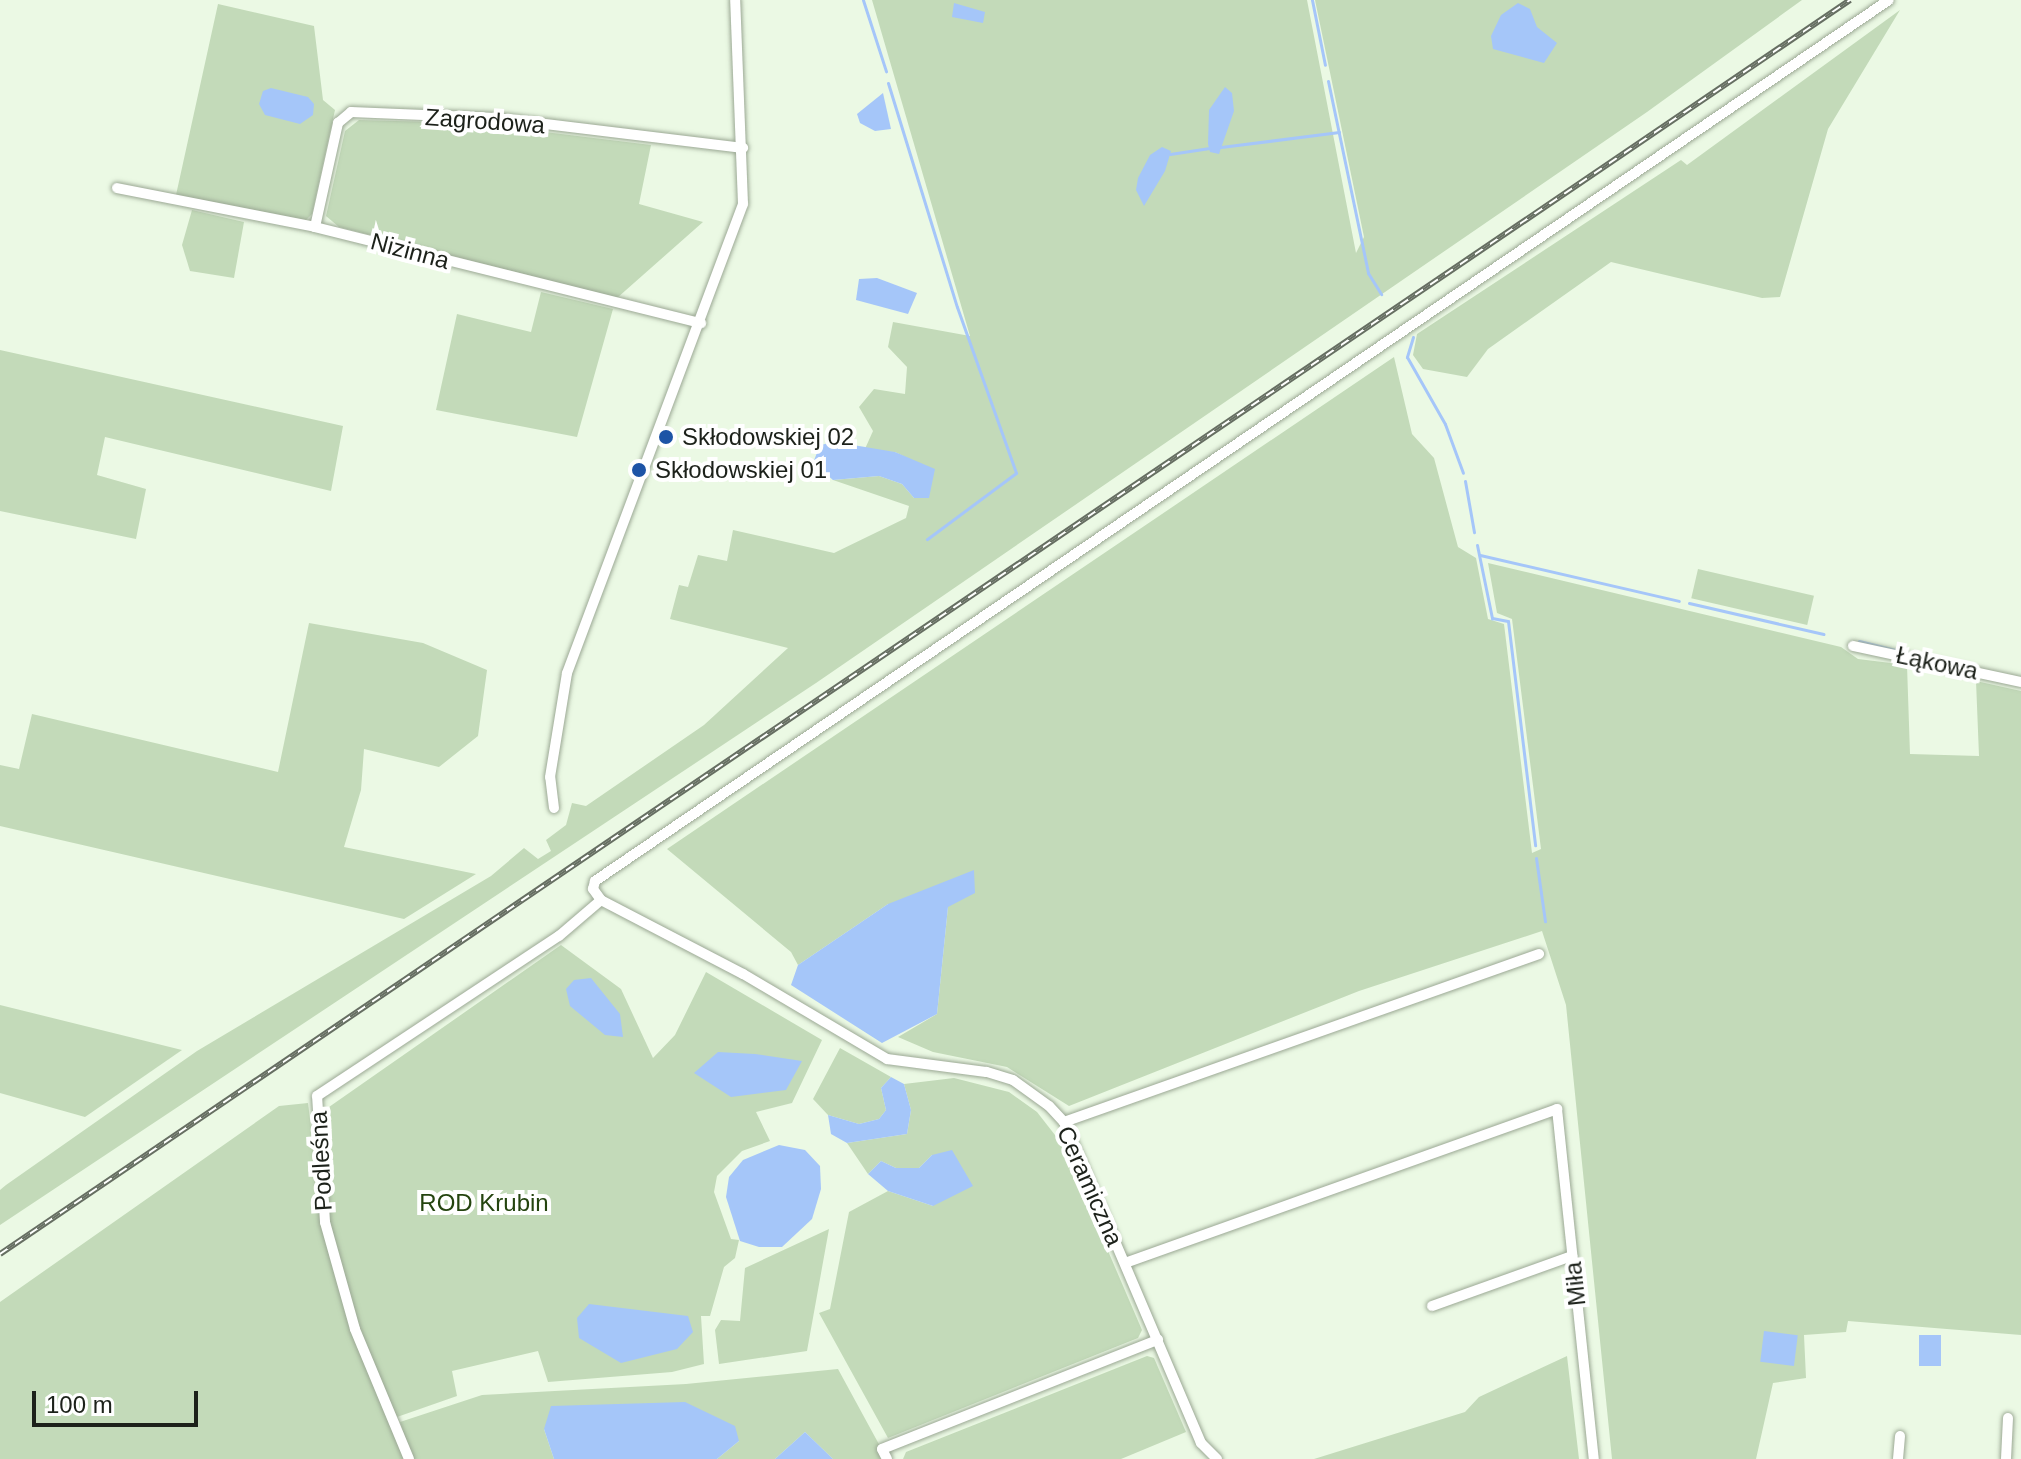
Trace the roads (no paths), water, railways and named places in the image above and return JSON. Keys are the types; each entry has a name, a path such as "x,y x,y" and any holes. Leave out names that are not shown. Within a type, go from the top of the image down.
{"street":[{"path":"554,808 550,777 567,673 742,210 743,148 735,0"},
{"path":"601,900 593,886 603,872 1889,0"},
{"name":"Zagrodowa","path":"315,227 338,123 351,112 496,118 743,148"},
{"name":"Nizinna","path":"117,188 315,227 701,323"},
{"name":"Łąkowa","path":"1853,646 2021,682"},
{"name":"Ceramiczna","path":"601,900 726,965 887,1059 986,1072 1013,1080 1064,1122 1201,1443 1217,1459"},
{"name":"Podleśna","path":"409,1459 355,1329 325,1222 317,1096 559,936 601,900"},
{"path":"1064,1122 1539,954"},
{"name":"Miła","path":"1125,1263 1557,1109 1594,1459"},
{"path":"1432,1306 1572,1256"},
{"path":"884,1454 1158,1340"},
{"path":"2006,1459 2008,1418"},
{"path":"1898,1459 1900,1436"}],"water":[{"path":"954,3 985,12 983,23 952,17"},
{"path":"1518,3 1530,9 1537,27 1557,43 1544,63 1493,49 1491,36 1501,15"},
{"path":"1225,87 1232,93 1234,111 1219,154 1210,152 1208,144 1209,110"},
{"path":"271,88 308,97 314,104 313,115 300,124 265,115 259,104 263,91"},
{"path":"883,93 891,129 875,131 860,123 857,114"},
{"path":"1162,147 1171,151 1165,171 1144,206 1136,190 1138,178 1150,155"},
{"path":"877,278 917,293 908,314 856,300 859,279"},
{"path":"835,442 895,452 935,469 929,498 914,498 902,484 879,476 833,480 813,463 820,445"},
{"path":"974,870 975,893 948,907 937,1014 882,1043 791,985 798,965 888,904"},
{"path":"591,978 620,1014 623,1037 605,1035 570,1006 566,989 574,980"},
{"path":"718,1052 802,1061 786,1090 731,1097 694,1073"},
{"path":"891,1077 904,1084 911,1110 907,1134 847,1143 831,1134 828,1115 859,1124 879,1119 886,1110 881,1088"},
{"path":"779,1145 805,1150 820,1166 821,1189 812,1219 782,1247 759,1247 740,1241 726,1197 729,1177 743,1160"},
{"path":"952,1150 973,1186 933,1206 888,1191 868,1174 881,1161 896,1168 919,1168 932,1155"},
{"path":"589,1304 688,1316 693,1332 677,1349 621,1363 579,1338 577,1318"},
{"path":"1764,1331 1798,1335 1794,1366 1760,1362"},
{"path":"1919,1335 1941,1335 1941,1366 1919,1366"},
{"path":"685,1402 735,1426 739,1441 717,1459 554,1459 544,1429 551,1406"},
{"path":"805,1432 833,1459 775,1459"}],"waterway":[{"path":"863,0 886,71"},
{"path":"1312,0 1325,65"},
{"path":"1328,81 1368,273 1381,294"},
{"path":"888,83 957,307 1016,473 927,539"},
{"path":"1221,147 1339,132"},
{"path":"1170,154 1210,148"},
{"path":"1413,337 1407,357 1445,424 1463,473"},
{"path":"1465,481 1474,532"},
{"path":"1477,545 1492,618 1508,621 1535,845"},
{"path":"1480,555 1679,601"},
{"path":"1689,603 1823,634"},
{"path":"1859,641 1908,653"},
{"path":"1536,858 1545,921"}],"railway":[{"path":"0,1254 1850,0"}],"place":[{"name":"Skłodowskiej 02","path":"666,437"},
{"name":"Skłodowskiej 01","path":"639,470"}],"park label":[{"name":"ROD Krubin","path":"484,1203"}]}
